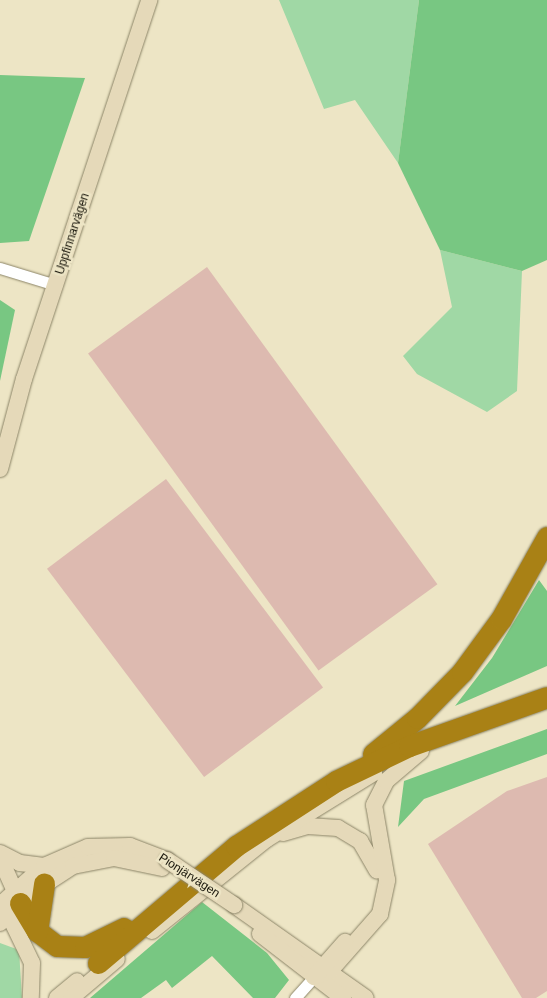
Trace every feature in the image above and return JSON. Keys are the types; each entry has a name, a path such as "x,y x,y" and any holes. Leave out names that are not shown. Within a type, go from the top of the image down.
{"highway":[{"path":"98,963 191,884 258,831 336,781 417,718 462,672 501,619 547,537"},
{"path":"336,781 409,746 547,697"},
{"path":"37,931 44,875"},
{"path":"6,905 57,946 92,945 191,884"}],"main road":[{"name":"Uppfinnarvägen","path":"0,469 21,386 56,285 148,0"},
{"path":"71,998 267,839 336,794 421,751 547,707"},
{"path":"322,971 380,914 387,880 374,806 386,781 421,751"},
{"path":"267,839 308,826 338,828 360,841 374,860 379,882 373,913 322,971"},
{"path":"0,853 44,875"},
{"path":"0,858 6,905 32,963 31,998"},
{"name":"Pionjärvägen","path":"6,905 44,875 101,858 127,858 165,864 322,971 366,998"},
{"path":"57,998 98,963"},
{"name":"Pionjärvägen","path":"322,971 342,998"}],"street":[{"path":"0,268 56,285"},
{"path":"294,998 322,971"}],"green space":[{"path":"279,0 419,0 398,163 355,100 324,109"},
{"path":"419,0 547,0 547,260 522,271 440,250 398,163"},
{"path":"0,75 85,78 29,241 0,243"},
{"path":"440,250 522,271 517,391 487,412 417,374 403,356 452,307"},
{"path":"0,300 15,310 0,381"},
{"path":"539,580 547,591 547,666 455,706 492,658"},
{"path":"547,729 547,754 424,799 398,827 404,781"},
{"path":"202,902 267,953 289,980 275,998 253,998 212,956 172,988 166,980 141,998 90,998"},
{"path":"0,943 19,950 22,998 0,998"}],"building":[{"path":"207,267 437,584 318,671 88,353"},
{"path":"166,479 323,687 204,777 47,569"},
{"path":"547,777 547,991 536,998 522,998 428,844 507,791"}]}
